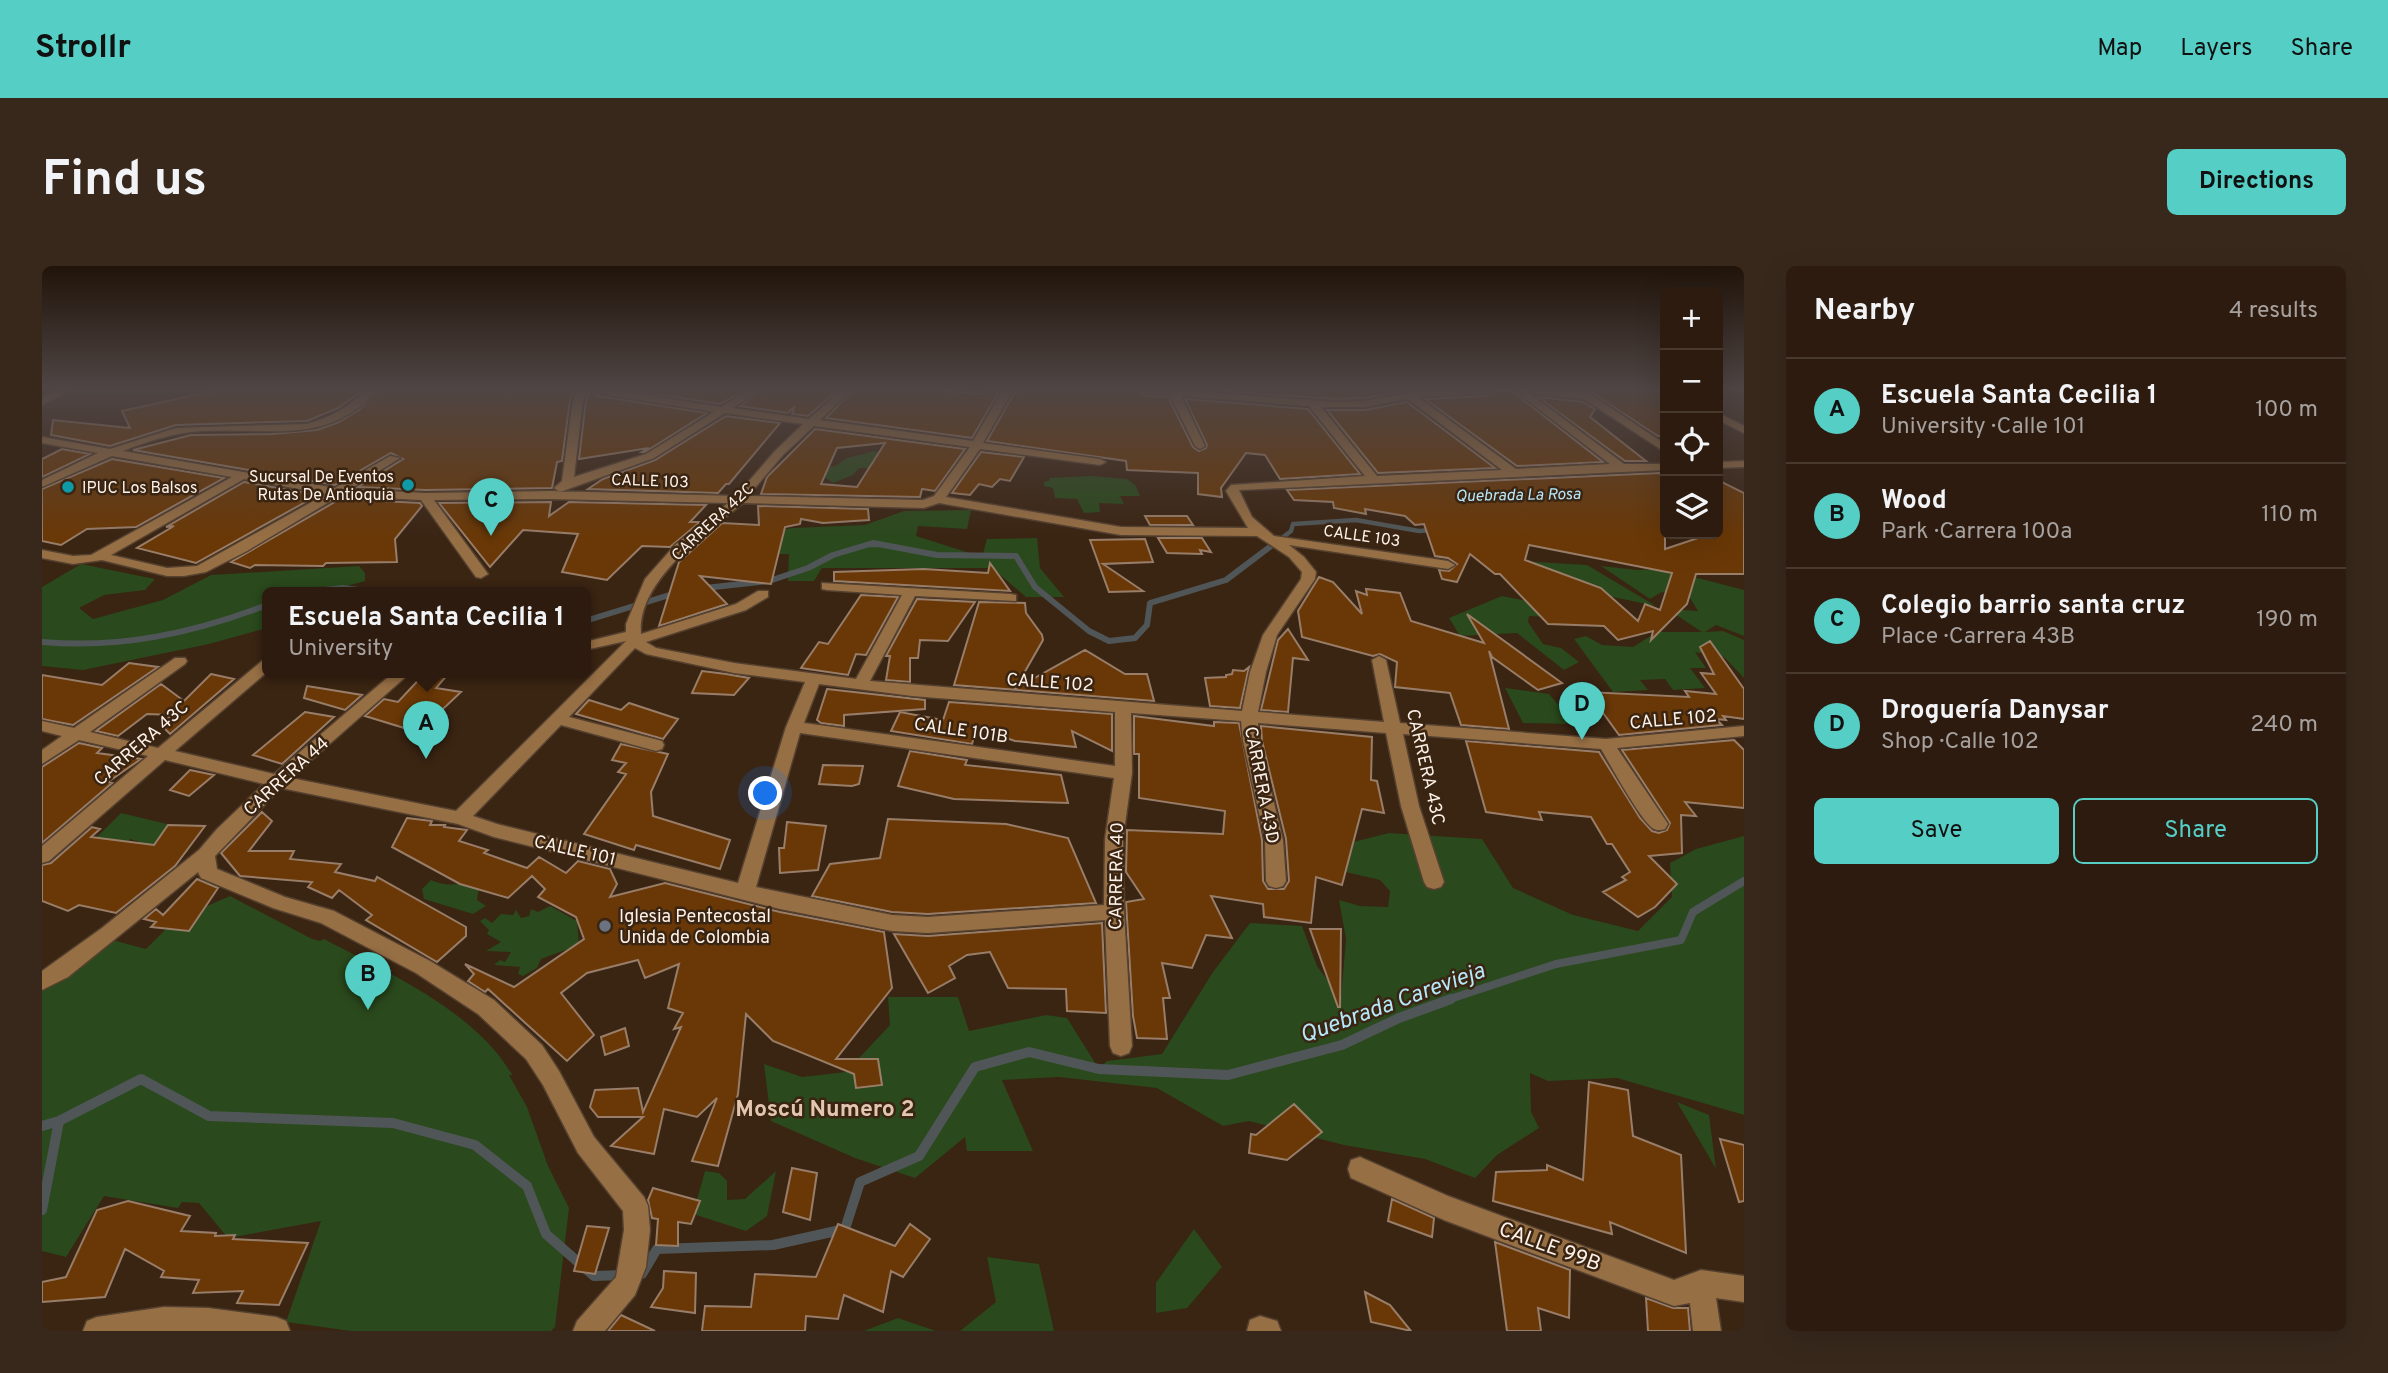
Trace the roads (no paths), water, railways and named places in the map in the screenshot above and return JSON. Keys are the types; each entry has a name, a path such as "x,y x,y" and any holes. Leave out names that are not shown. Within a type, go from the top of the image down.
{"street":[{"name":"CALLE 103","path":"42,440 337,492 425,497 551,495 925,504 938,499 1121,531 1258,532"},
{"path":"42,484 110,451 148,440"},
{"path":"568,483 573,440"},
{"path":"551,495 568,483 650,456 676,440"},
{"name":"CARRERA 42C","path":"460,818 558,719 633,633 650,582 680,548 738,500 779,453 795,440"},
{"path":"932,440 1100,462"},
{"path":"938,499 980,440"},
{"path":"1197,440 1200,446"},
{"path":"1342,440 1375,481"},
{"path":"1470,440 1514,472"},
{"path":"1585,440 1621,467"},
{"path":"42,554 72,560 97,558 167,572 201,569 242,548 394,458"},
{"path":"1723,465 1744,464"},
{"path":"1258,532 1241,511 1232,491 1235,487 1660,467"},
{"path":"97,558 245,474"},
{"path":"425,497 481,574"},
{"name":"CARRERA 43D","path":"1258,532 1272,538 1292,553 1309,572 1308,579 1270,635 1258,672 1249,717 1251,741 1274,840 1276,881"},
{"name":"CALLE 103","path":"1272,538 1448,565"},
{"path":"827,586 1011,598"},
{"path":"860,685 910,592"},
{"path":"591,644 741,607 763,594"},
{"name":"CALLE 102","path":"633,633 652,651 734,668 912,691 1606,744 1742,734"},
{"name":"CARRERA 43C","path":"1379,660 1396,729 1410,806 1434,882"},
{"path":"42,758 180,661"},
{"name":"CARRERA 43C","path":"42,856 262,668"},
{"name":"CARRERA 44","path":"42,981 61,971 206,855 223,834 277,781 398,678"},
{"path":"745,891 794,727 814,678"},
{"name":"CARRERA 40","path":"1121,1046 1114,912 1114,839 1123,773 1123,706"},
{"path":"558,719 656,745"},
{"name":"CALLE 101","path":"42,726 277,781 460,818 494,830 833,913 928,925 1114,912"},
{"name":"CALLE 101B","path":"794,727 1123,773"},
{"name":"CALLE 102","path":"1606,744 1659,824"},
{"path":"206,855 208,873 280,903 327,917 423,967 486,1007 534,1052 551,1078 586,1145 635,1206 637,1230 630,1276 594,1324"},
{"name":"CALLE 99B","path":"1360,1169 1444,1207 1674,1293 1682,1293 1701,1283 1744,1289"},
{"path":"1701,1283 1707,1331"},
{"path":"97,1331 133,1322 215,1321 276,1331"}],"waterway":[{"name":"Quebrada La Rosa","path":"1273,545 1291,531 1293,524 1356,520 1419,531 1434,530"},
{"name":"Quebrada La Rosa","path":"705,588 769,581 808,568 833,555 873,543 937,555 1016,556 1035,587 1089,631 1109,641 1135,638 1147,625 1150,603 1226,580 1275,543"},
{"name":"Quebrada La Rosa","path":"868,545 881,545"},
{"name":"Quebrada La Rosa","path":"591,619 676,593"},
{"name":"Quebrada La Rosa","path":"42,642 100,643 156,637 212,624 262,607"},
{"name":"Quebrada Carevieja","path":"1447,1000 1556,964 1681,940 1693,912 1744,881"},
{"name":"Quebrada Carevieja","path":"642,1274 657,1249 773,1245 845,1229 860,1182 919,1156 975,1067 1029,1052 1099,1069 1228,1075 1342,1045 1399,1018 1451,999"},
{"name":"Quebrada Carevieja","path":"59,1121 141,1079 209,1116 393,1123 475,1145 527,1186 546,1234 594,1276 623,1275"},
{"name":"Quebrada Carevieja","path":"42,1126 59,1121"},
{"path":"42,1210 59,1121"}],"place":[{"name":"Sucursal De Eventos Rutas De Antioquia","path":"408,485"},
{"name":"IPUC Los Balsos","path":"68,487"},
{"name":"Colegio barrio santa cruz","path":"491,536"},
{"name":"Droguería Danysar","path":"1582,740"},
{"name":"Escuela Santa Cecilia 1","path":"426,759"},
{"name":"Iglesia Pentecostal Unida de Colombia","path":"605,926"},
{"name":"Wood","path":"368,1010"}],"district":[{"name":"Moscú Numero 2","path":"825,1108"}]}
